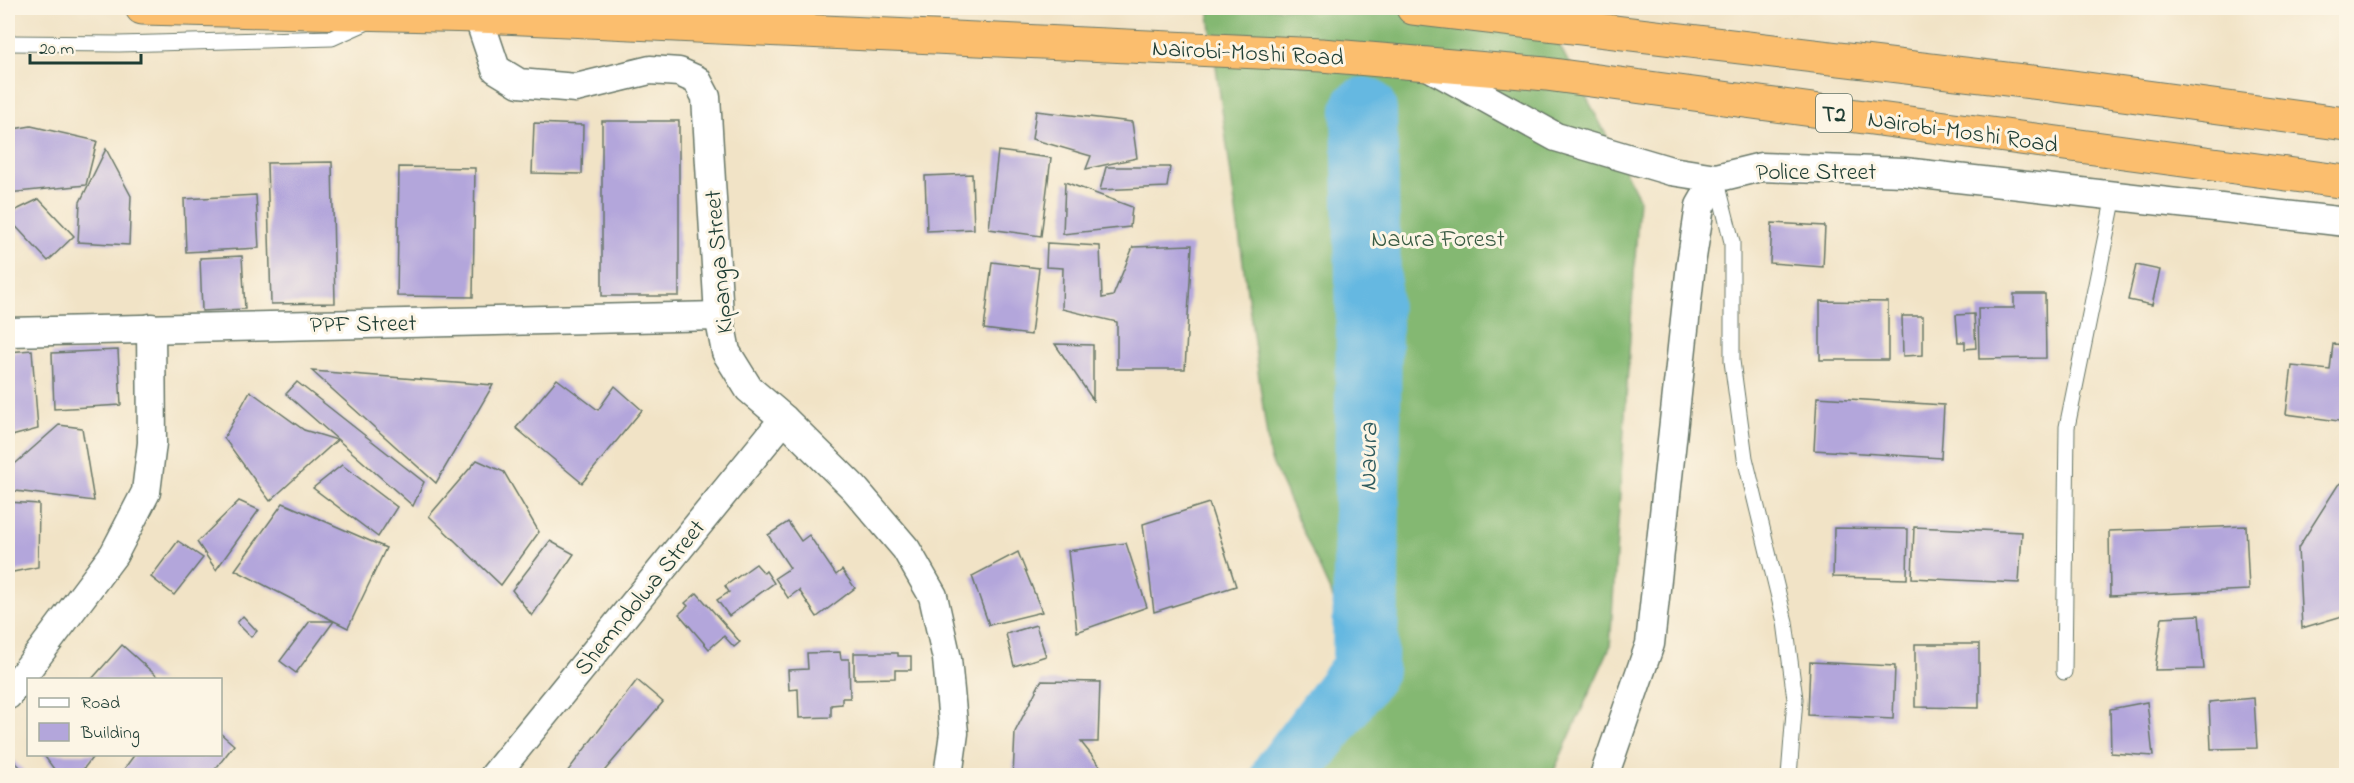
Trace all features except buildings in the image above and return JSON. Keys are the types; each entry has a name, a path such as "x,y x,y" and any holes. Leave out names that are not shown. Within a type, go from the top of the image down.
{"highway":[{"name":"Nairobi-Moshi Road","path":"142,8 478,16 1321,55 1428,66 1546,74 2346,182"},
{"name":"T2","path":"1413,8 1518,14 2346,124"}],"street":[{"name":"Kipanga Street","path":"478,16 496,69 519,83 576,88 650,70 679,72 697,80 706,97 719,316 726,352 748,389 784,419 854,488 906,549 933,596 947,659 953,723 948,776"},
{"path":"1428,66 1556,137 1671,171 1716,178 1700,206 1691,264 1650,644 1604,776"},
{"name":"Police Street","path":"1716,178 1761,166 1904,172 2346,222"},
{"name":"PPF Street","path":"8,332 719,316"},
{"path":"8,695 114,554 146,492 152,443 151,328"},
{"name":"Shemndolwa Street","path":"494,776 784,419"}],"lane":[{"path":"8,42 119,44 332,38 386,14"},
{"path":"1716,178 1732,242 1732,361 1745,458 1785,622 1788,644 1794,699 1790,776"},
{"path":"2064,672 2067,427 2114,196"}],"green space":[{"name":"Naura Forest","path":"1208,8 1540,8 1639,198 1610,647 1552,775 1284,775 1365,669 1270,458"}],"waterway":[{"name":"Naura","path":"1284,776 1365,669 1369,323 1364,110"}]}
